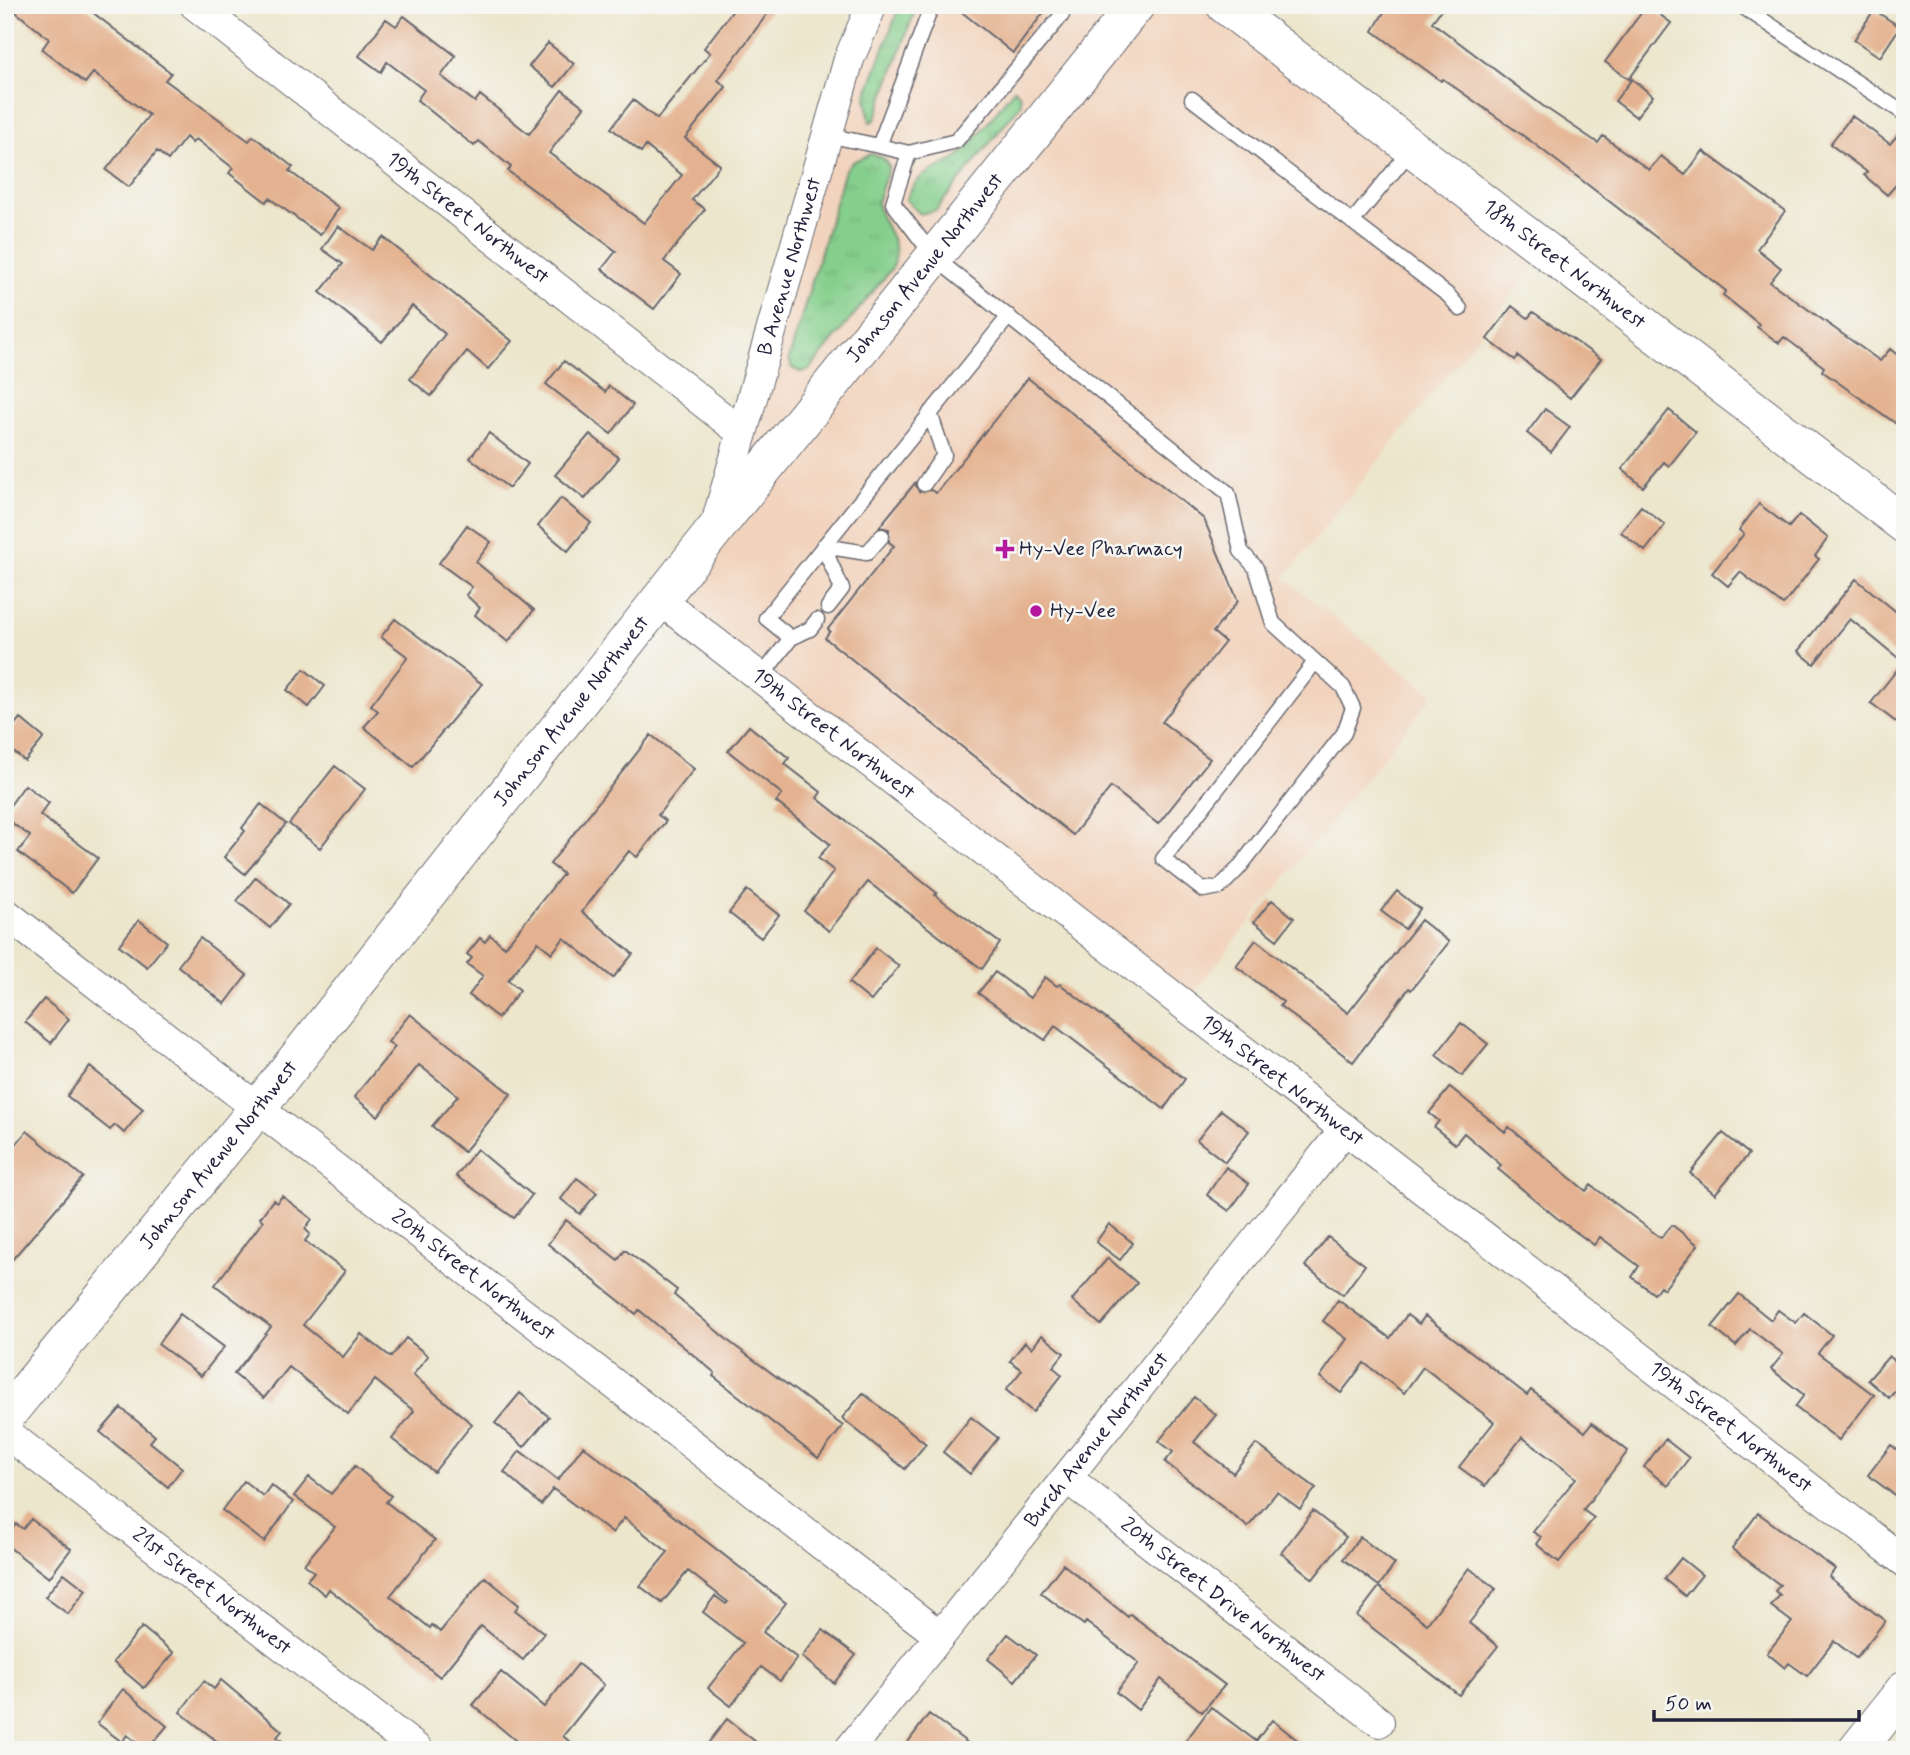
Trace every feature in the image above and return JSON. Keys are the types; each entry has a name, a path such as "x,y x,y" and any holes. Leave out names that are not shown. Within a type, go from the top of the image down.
{"street":[{"name":"19th Street Northwest","path":"195,5 741,432"},
{"name":"B Avenue Northwest","path":"715,531 849,59 872,5"},
{"name":"Johnson Avenue Northwest","path":"5,1417 257,1109 1136,5"},
{"name":"18th Street Northwest","path":"1242,10 1413,146 1905,525"},
{"name":"19th Street Northwest","path":"660,600 1905,1562"},
{"name":"20th Street Northwest","path":"5,913 940,1636"},
{"name":"Burch Avenue Northwest","path":"849,1750 1345,1129"},
{"name":"21st Street Northwest","path":"5,1432 418,1750"},
{"name":"20th Street Drive Northwest","path":"1067,1478 1379,1722"},
{"path":"1857,1750 1905,1689"}],"lane":[{"path":"878,146 932,5"},
{"path":"827,135 909,153 956,141 1062,15 1063,5"},
{"path":"1740,5 1905,114"},
{"path":"1192,99 1450,296 1461,309"},
{"path":"1352,222 1413,146"},
{"path":"909,153 893,204 936,258 1228,493 1241,551 1256,568 1273,624 1343,687 1353,708 1345,733 1238,869 1220,887 1203,890 1163,859 1315,662"},
{"path":"791,638 766,618 1009,316"},
{"path":"924,484 944,455 930,413"},
{"path":"823,546 867,553 882,536"},
{"path":"823,546 842,589 828,607"},
{"path":"761,677 791,638 810,629 817,621"}],"shaded area":[{"path":"872,5 1225,5 1548,250 1284,578 1433,695 1185,1003 660,600 714,531"}],"green space":[{"path":"900,5 917,5 875,120 870,122 866,96"},
{"path":"1014,89 1020,95 1021,104 936,210 920,214 906,200 918,180 962,153"},
{"path":"871,154 883,158 889,167 877,202 895,249 893,267 809,370 800,372 792,368 789,359 845,170 854,161"}],"building":[{"path":"7,5 83,5 171,73 165,80 249,141 253,136 293,167 289,171 339,208 320,235 269,198 266,202 229,173 233,168 196,139 192,143 186,137 168,160 157,151 129,187 106,170 149,115 93,73 85,83 42,49 49,39"},
{"path":"737,5 774,5 718,80 726,87 685,138 720,165 692,200 705,209 664,261 681,274 654,309 602,269 616,251 508,171 511,167 479,141 474,146 417,100 424,90 387,62 381,72 359,56 386,19 396,26 404,16 456,56 441,76 475,102 480,95 529,134 562,90 584,107 549,153 644,223 682,175 646,146 641,152 611,128 633,100 657,119 710,53 704,48"},
{"path":"953,5 1049,5 1013,53"},
{"path":"1388,5 1445,5 1432,22 1543,106 1598,143 1603,136 1649,170 1661,156 1685,175 1703,151 1785,211 1757,249 1781,268 1770,282 1880,361 1890,349 1905,361 1905,430 1822,371 1824,367 1784,337 1779,343 1757,327 1759,324 1723,295 1726,291 1532,142 1373,31"},
{"path":"1647,5 1671,23 1629,79 1605,62"},
{"path":"1874,10 1900,27 1880,57 1854,40"},
{"path":"548,43 574,64 555,87 529,66"},
{"path":"1632,79 1653,96 1636,117 1615,101"},
{"path":"1852,116 1890,144 1905,126 1905,175 1887,195 1864,175 1867,172 1830,144"},
{"path":"338,226 372,250 383,237 512,341 488,369 467,351 431,396 410,379 445,334 412,306 382,342 320,292 343,264 322,249"},
{"path":"1512,306 1528,318 1533,312 1601,359 1570,398 1518,356 1515,360 1487,339"},
{"path":"564,361 605,392 609,386 633,405 611,434 546,384"},
{"name":"Hy-Vee","path":"1028,378 1204,519 1238,601 1213,632 1225,642 1162,722 1210,759 1158,824 1111,787 1073,835 825,638 830,631 828,629 894,546 889,542 889,529 879,527 915,483 919,492 931,490 936,493"},
{"path":"1545,409 1570,427 1551,452 1527,433"},
{"path":"1669,410 1696,432 1669,466 1664,462 1643,487 1622,469"},
{"path":"489,433 528,464 509,488 470,458"},
{"path":"590,434 619,458 585,499 555,475"},
{"path":"561,498 591,523 568,551 538,526"},
{"path":"1759,504 1789,527 1799,515 1828,538 1815,556 1819,559 1783,605 1740,572 1728,586 1712,573 1744,534 1739,530"},
{"path":"1641,506 1665,525 1645,551 1621,532"},
{"path":"467,525 491,542 476,562 534,610 508,642 475,615 480,608 466,595 472,587 439,563"},
{"path":"1856,579 1905,619 1905,711 1896,722 1871,703 1903,662 1850,619 1814,664 1798,651"},
{"path":"395,619 482,684 413,767 364,727 378,711 371,705 408,657 381,637"},
{"path":"304,669 325,686 309,707 287,690"},
{"path":"20,718 44,738 25,761 5,745 5,737"},
{"path":"749,726 789,758 785,764 821,792 817,798 937,893 935,895 1000,943 982,969 868,882 829,931 804,911 834,871 818,858 830,844 776,802 782,794 728,751"},
{"path":"651,735 694,769 658,815 666,821 637,857 629,851 582,912 633,954 613,978 564,938 552,953 538,942 508,980 520,990 498,1018 469,995 483,976 467,964 472,958 467,954 480,938 485,942 490,935 505,947 563,874 550,864"},
{"path":"335,766 365,789 320,848 289,824"},
{"path":"25,785 49,803 40,815 98,858 72,893 18,852 30,836 5,818 5,812"},
{"path":"261,804 286,824 245,874 224,857 245,831 242,828"},
{"path":"256,877 289,904 270,928 237,901"},
{"path":"747,890 779,915 761,938 729,913"},
{"path":"1397,891 1420,909 1405,929 1381,911"},
{"path":"1272,900 1294,918 1277,940 1254,922"},
{"path":"139,920 167,942 147,967 119,945"},
{"path":"1421,920 1449,942 1411,990 1409,988 1353,1062 1280,1006 1283,1002 1236,966 1256,940 1348,1013"},
{"path":"200,938 247,975 225,1004 178,966"},
{"path":"876,948 899,966 871,1001 849,983"},
{"path":"995,972 1030,998 1045,977 1057,986 1060,984 1185,1079 1164,1109 1055,1026 1045,1040 978,993"},
{"path":"44,999 69,1019 51,1043 25,1022"},
{"path":"410,1014 511,1094 464,1152 432,1126 458,1096 419,1065 378,1116 354,1097 395,1047 388,1042"},
{"path":"1461,1023 1488,1044 1462,1076 1436,1055"},
{"path":"90,1067 143,1109 124,1133 115,1125 110,1130 67,1096"},
{"path":"1450,1087 1505,1132 1509,1127 1586,1191 1591,1185 1661,1238 1672,1225 1698,1245 1664,1289 1660,1286 1654,1294 1632,1277 1639,1266 1600,1237 1594,1245 1557,1218 1498,1169 1501,1165 1464,1133 1455,1144 1434,1127 1439,1121 1429,1113"},
{"path":"1221,1110 1249,1131 1225,1162 1197,1140"},
{"path":"27,1131 83,1177 5,1268 5,1157"},
{"path":"1723,1133 1749,1154 1715,1194 1690,1173"},
{"path":"477,1149 532,1195 514,1218 456,1176"},
{"path":"1226,1167 1249,1184 1229,1211 1207,1195"},
{"path":"577,1178 597,1193 580,1214 561,1199"},
{"path":"282,1196 312,1219 305,1229 310,1234 305,1241 345,1271 303,1325 343,1357 361,1334 391,1357 406,1338 428,1356 413,1375 472,1424 434,1472 392,1439 414,1411 375,1380 348,1414 289,1367 264,1398 234,1374 271,1327 215,1285 263,1221 260,1218 273,1200 277,1203"},
{"path":"566,1220 618,1260 625,1250 677,1290 674,1295 731,1343 843,1426 818,1458 713,1376 715,1373 639,1310 636,1314 548,1244"},
{"path":"1109,1224 1133,1243 1120,1260 1096,1242"},
{"path":"1328,1237 1365,1265 1343,1295 1305,1266"},
{"path":"1108,1258 1137,1283 1101,1325 1072,1300"},
{"path":"1739,1294 1771,1320 1778,1310 1796,1323 1804,1313 1832,1335 1818,1353 1874,1395 1839,1440 1795,1407 1804,1395 1771,1369 1783,1354 1750,1329 1736,1346 1712,1327"},
{"path":"1338,1300 1390,1338 1407,1315 1419,1324 1425,1316 1527,1395 1531,1390 1585,1432 1592,1423 1628,1451 1583,1510 1594,1518 1559,1562 1536,1544 1541,1537 1533,1532 1576,1478 1522,1437 1485,1486 1459,1467 1494,1422 1423,1367 1404,1393 1364,1363 1341,1393 1320,1377 1347,1339 1323,1321"},
{"path":"180,1314 224,1347 201,1376 158,1344"},
{"path":"1042,1335 1064,1353 1053,1367 1062,1375 1033,1412 1006,1390 1022,1370 1010,1361 1025,1342 1032,1348"},
{"path":"1889,1356 1905,1369 1905,1380 1889,1398 1868,1380"},
{"path":"520,1393 549,1417 524,1447 495,1423"},
{"path":"863,1393 926,1444 905,1469 842,1418"},
{"path":"1194,1397 1216,1415 1194,1442 1233,1473 1256,1444 1316,1488 1300,1509 1277,1492 1248,1527 1165,1462 1173,1452 1159,1441"},
{"path":"121,1408 155,1436 150,1442 182,1468 168,1487 100,1432"},
{"path":"971,1417 998,1438 970,1474 943,1452"},
{"path":"1665,1439 1689,1458 1668,1486 1644,1467"},
{"path":"1891,1445 1905,1456 1905,1503 1868,1475"},
{"path":"583,1446 786,1603 763,1632 797,1658 780,1681 761,1667 731,1706 708,1688 743,1643 703,1612 715,1596 726,1604 728,1602 688,1571 662,1603 640,1586 668,1552 624,1518 612,1533 553,1489 541,1505 504,1472 520,1451 558,1480"},
{"path":"355,1466 391,1496 386,1502 435,1540 390,1596 430,1628 432,1625 440,1632 485,1577 519,1605 515,1610 544,1633 523,1660 481,1626 440,1677 329,1589 325,1595 307,1580 314,1572 304,1564 335,1527 294,1496 309,1477 331,1494"},
{"path":"244,1481 263,1496 271,1485 293,1502 264,1542 222,1510"},
{"path":"1313,1511 1346,1537 1313,1579 1281,1553"},
{"path":"1758,1513 1835,1569 1829,1577 1885,1621 1856,1658 1834,1641 1807,1676 1789,1663 1785,1668 1767,1653 1792,1622 1771,1606 1780,1595 1775,1591 1780,1585 1732,1549"},
{"path":"31,1519 71,1549 49,1578 5,1544 5,1538 16,1524 23,1529"},
{"path":"1360,1537 1395,1564 1379,1586 1343,1559"},
{"path":"1681,1558 1702,1575 1685,1596 1664,1579"},
{"path":"1063,1564 1128,1617 1130,1614 1225,1685 1202,1712 1161,1679 1138,1710 1116,1692 1139,1663 1086,1622 1084,1625 1041,1593"},
{"path":"1469,1568 1496,1589 1469,1623 1498,1646 1459,1695 1357,1616 1379,1587 1427,1624"},
{"path":"64,1573 86,1590 68,1614 45,1597"},
{"path":"142,1627 174,1653 144,1688 113,1662"},
{"path":"823,1630 856,1655 834,1683 802,1657"},
{"path":"1008,1634 1036,1655 1015,1681 988,1659"},
{"path":"578,1664 604,1685 563,1736 580,1750 527,1750 473,1705 501,1672 544,1707"},
{"path":"221,1680 282,1731 277,1737 294,1750 228,1750 180,1712 204,1681 214,1689"},
{"path":"123,1689 167,1726 147,1750 127,1735 122,1742 97,1723"},
{"path":"1211,1707 1256,1741 1272,1720 1310,1750 1179,1750"},
{"path":"929,1714 977,1750 902,1750"},
{"path":"727,1719 766,1750 703,1750"}],"place":[{"name":"Hy-Vee Pharmacy","path":"1005,549"},
{"name":"Hy-Vee","path":"1036,611"}]}
